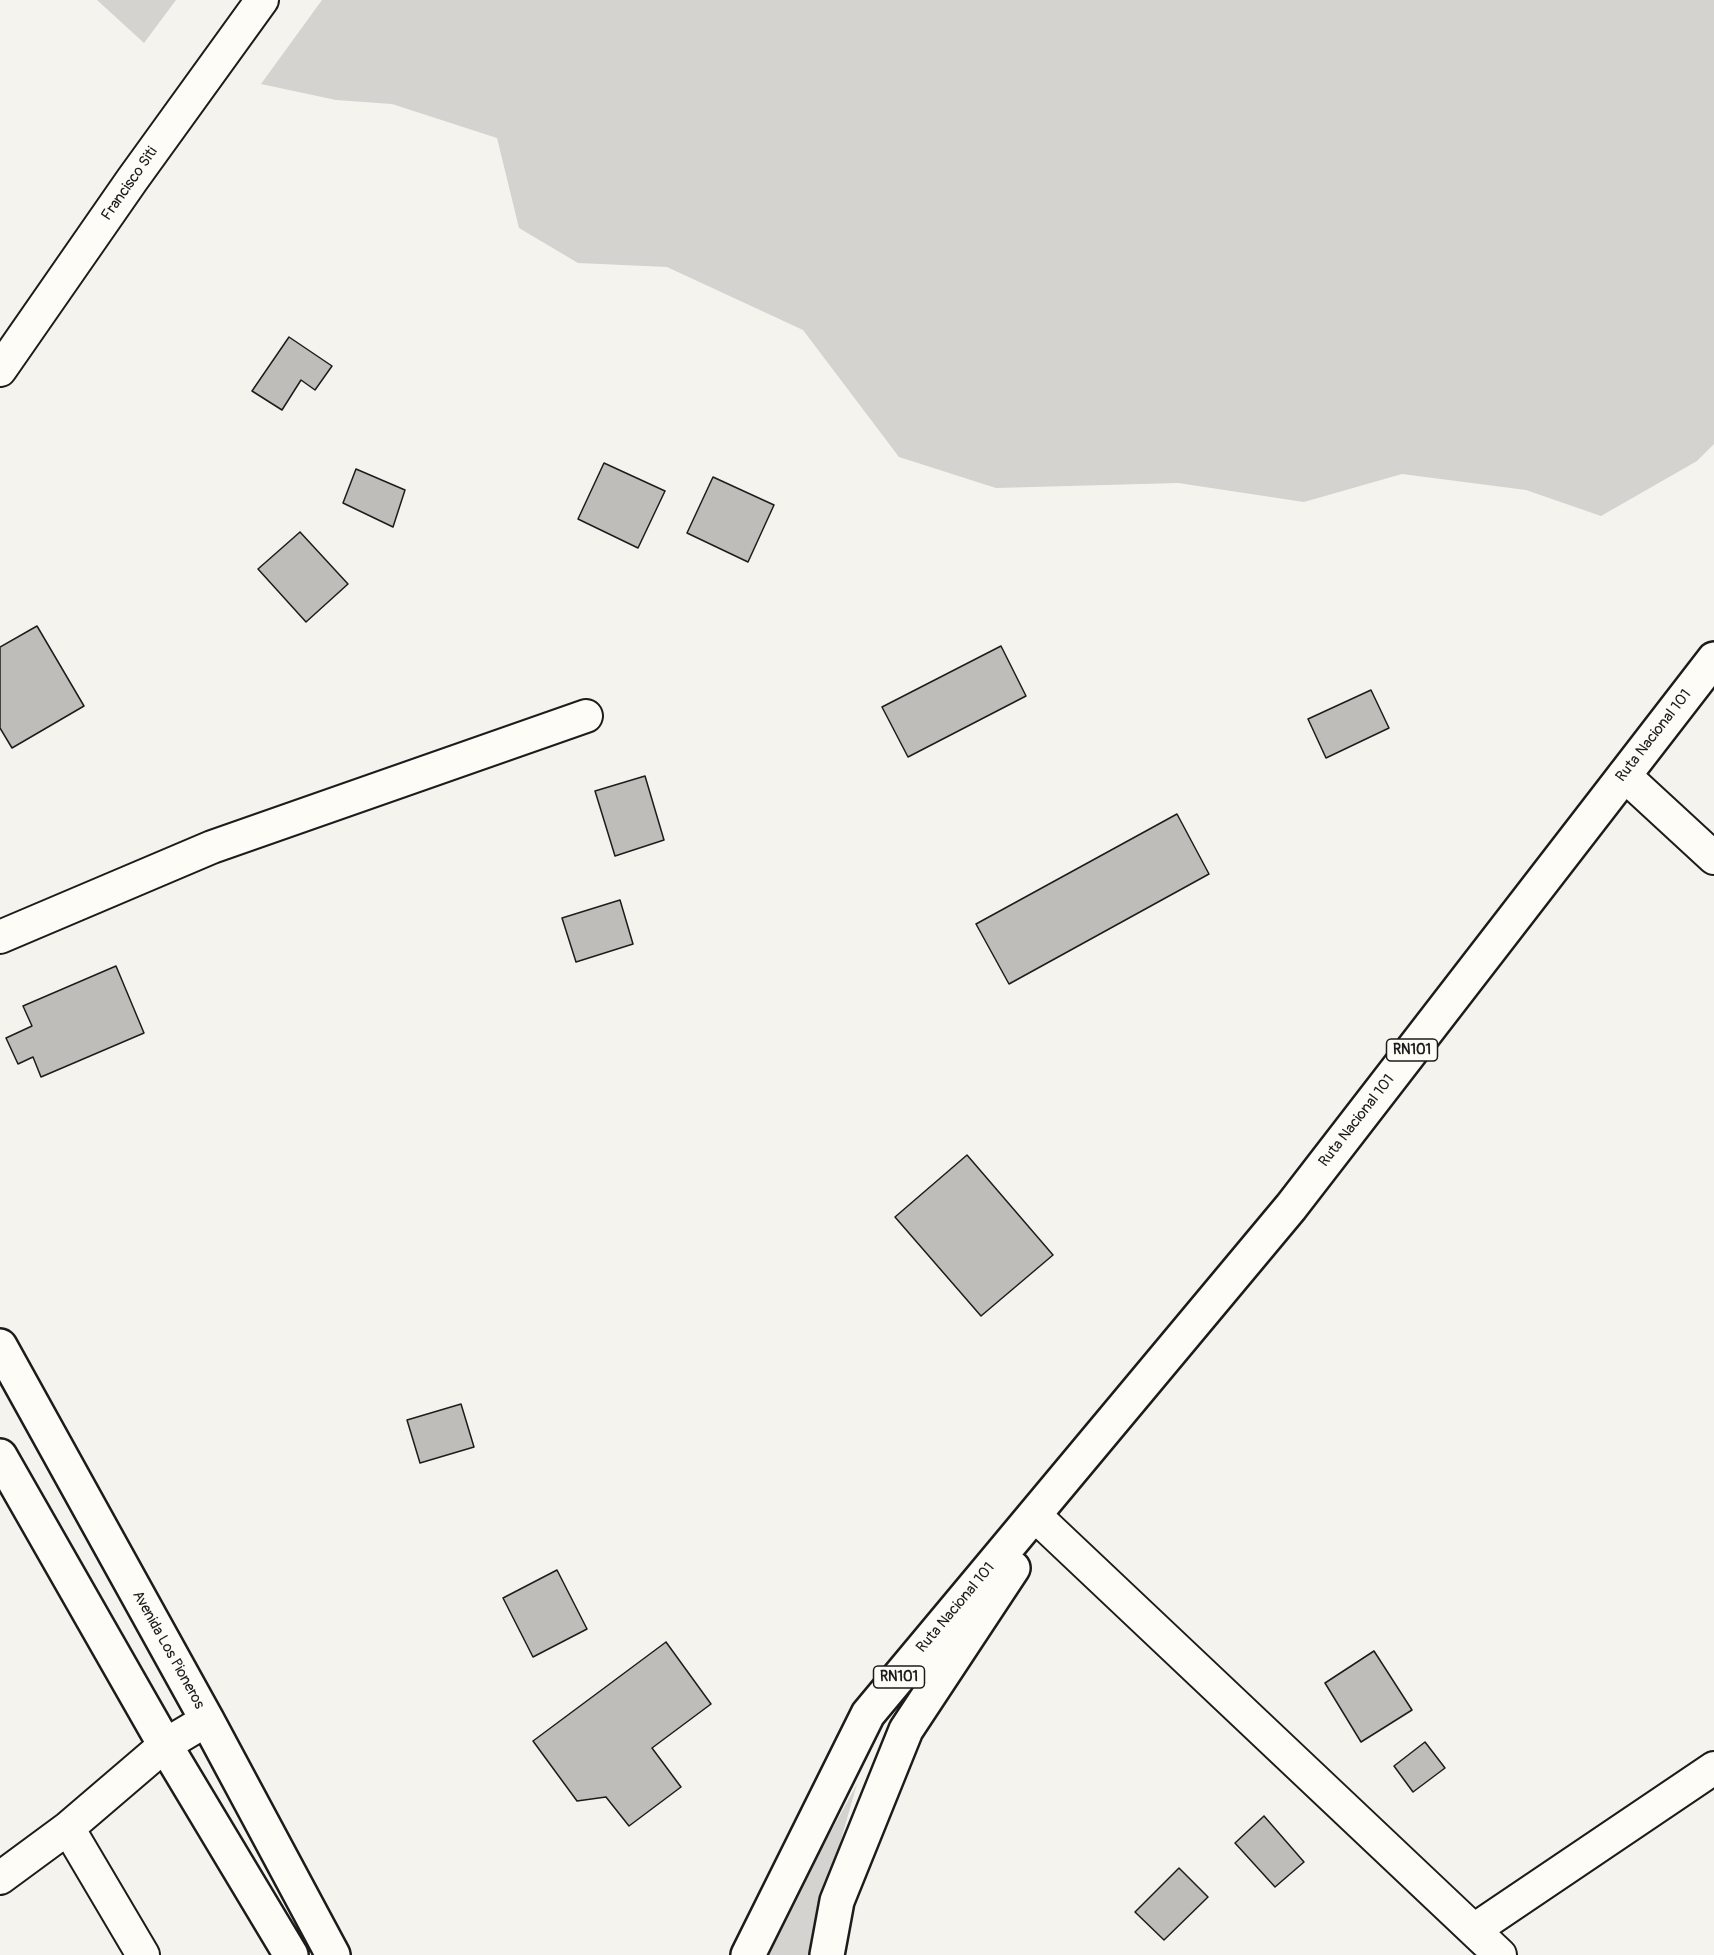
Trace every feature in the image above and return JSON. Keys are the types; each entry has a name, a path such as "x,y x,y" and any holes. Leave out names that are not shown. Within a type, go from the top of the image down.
{"main road":[{"name":"Ruta Nacional 101","path":"748,1955 868,1714 1291,1207 1714,659"},
{"name":"Avenida Los Pioneros","path":"0,1346 207,1720 333,1955"},
{"name":"Ruta Nacional 101","path":"827,1955 837,1901 906,1730 1102,1433"},
{"path":"0,1456 165,1745 291,1955"}],"street":[{"name":"Francisco Siti","path":"0,370 132,180 262,0"},
{"path":"0,938 212,847 586,716"},
{"path":"1624,775 1714,858"},
{"path":"1043,1523 1500,1955"},
{"path":"0,1878 68,1828 165,1745 207,1720"},
{"path":"1474,1930 1714,1768"},
{"path":"68,1828 143,1955"}],"shaded area":[{"path":"97,0 176,0 144,43"},
{"path":"322,0 1714,0 1714,444 1697,461 1601,516 1526,490 1402,474 1304,502 1178,483 996,488 899,457 803,330 667,267 578,263 519,228 497,138 392,104 336,100 261,84"},
{"path":"857,1784 808,1955 768,1955 799,1890"}],"building":[{"path":"289,337 332,366 315,390 301,380 282,410 252,391"},
{"path":"604,463 665,491 638,548 578,519"},
{"path":"356,469 405,490 393,527 343,503"},
{"path":"713,477 774,505 748,562 687,533"},
{"path":"300,532 348,584 306,622 258,569"},
{"path":"37,626 84,706 12,748 0,728 0,647"},
{"path":"1001,646 1026,696 908,757 882,707"},
{"path":"1371,690 1389,728 1326,758 1308,719"},
{"path":"645,776 664,840 615,856 595,791"},
{"path":"1177,814 1209,874 1009,984 976,924"},
{"path":"620,900 633,944 576,962 562,918"},
{"path":"116,966 144,1033 41,1077 33,1057 18,1064 6,1038 32,1026 23,1006"},
{"path":"967,1155 1053,1255 981,1316 895,1217"},
{"path":"461,1404 474,1447 420,1463 407,1420"},
{"path":"557,1570 587,1629 533,1657 503,1598"},
{"path":"666,1642 711,1704 652,1748 681,1787 629,1826 606,1797 577,1801 533,1741"},
{"path":"1374,1651 1412,1710 1361,1742 1325,1683"},
{"path":"1425,1742 1445,1768 1413,1792 1394,1766"},
{"path":"1264,1816 1304,1862 1275,1887 1235,1843"},
{"path":"1179,1868 1208,1897 1164,1940 1135,1912"}]}
